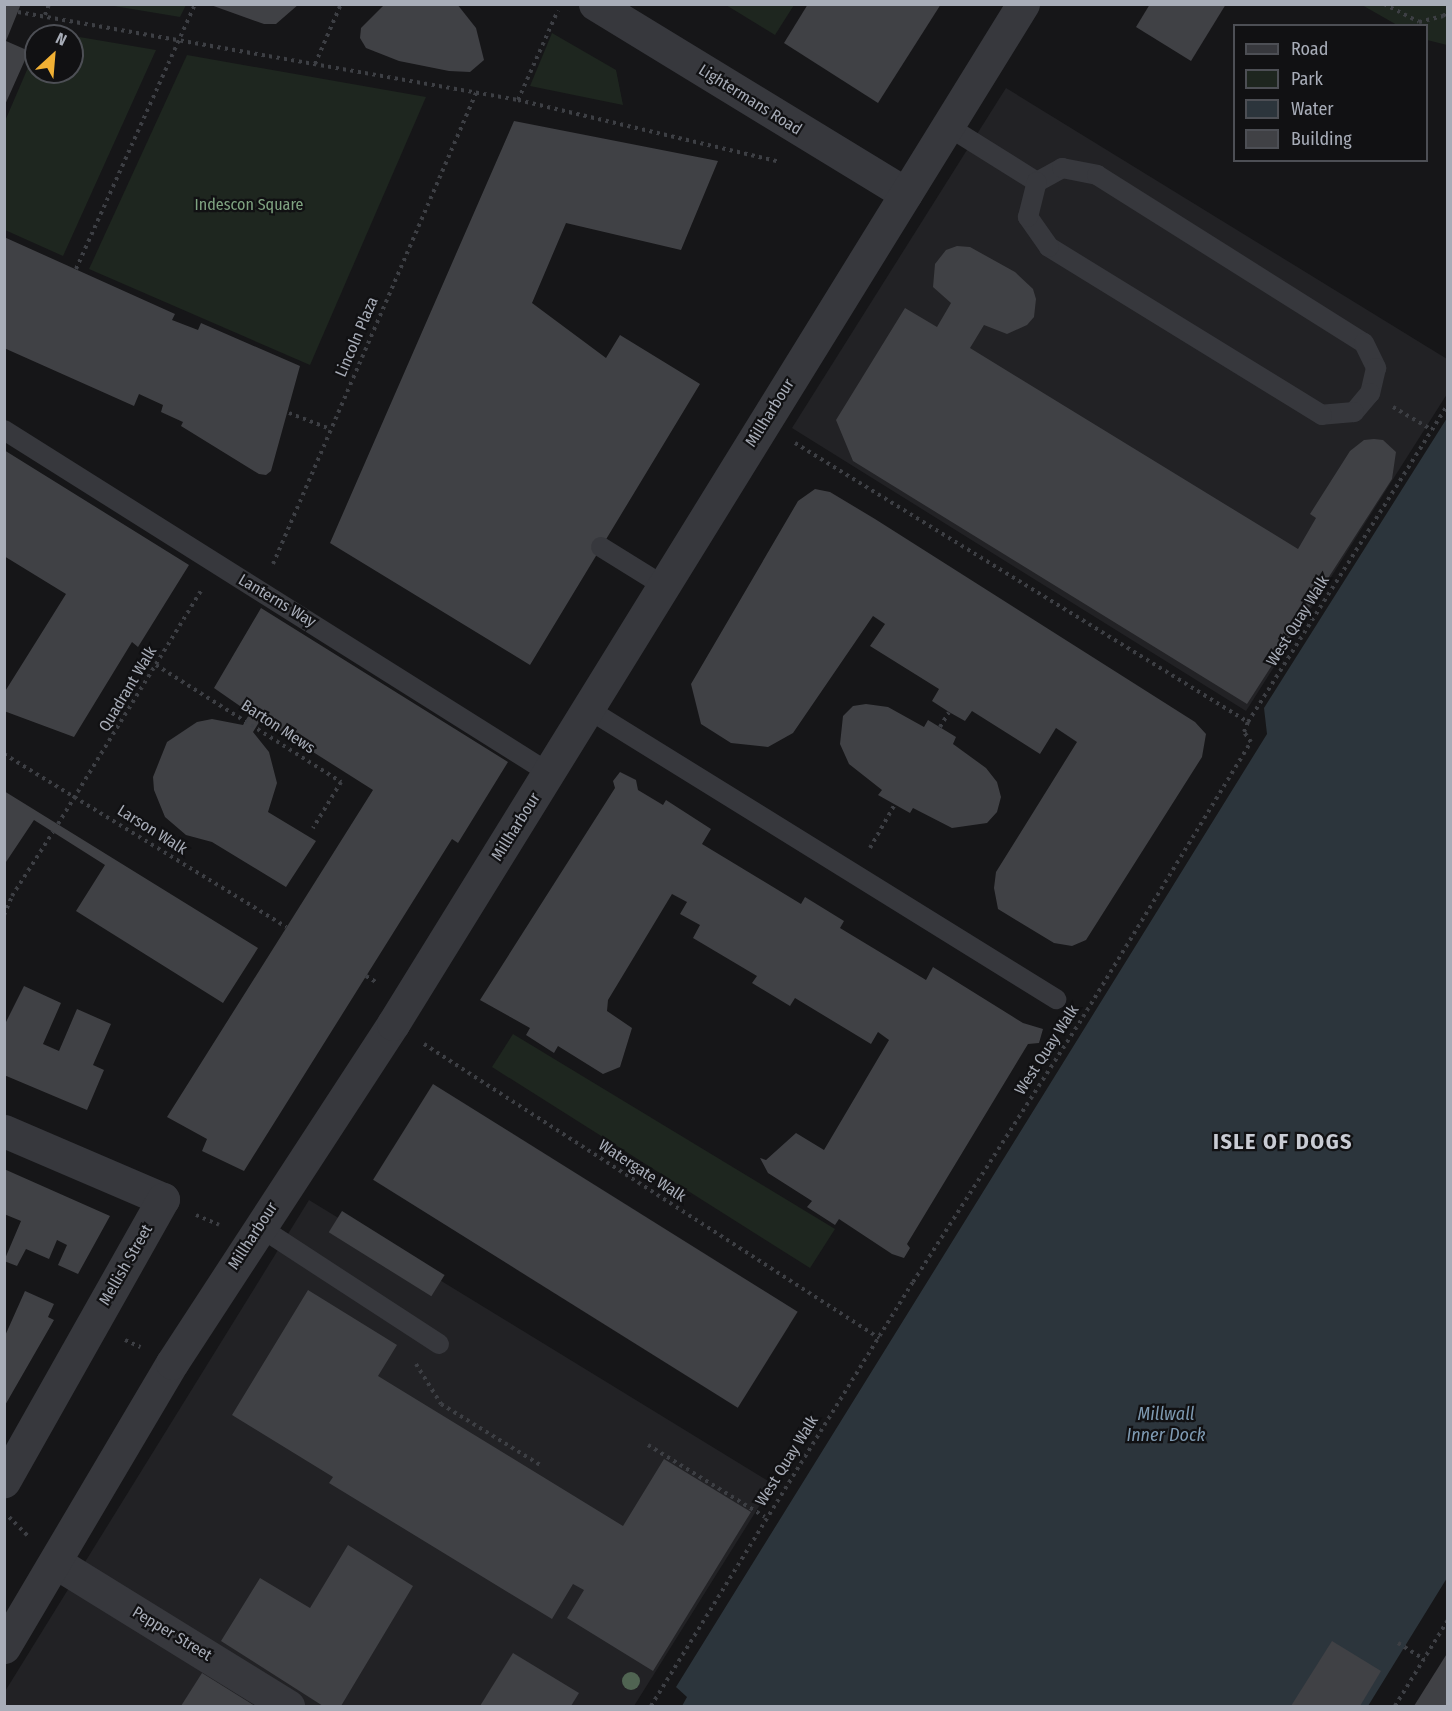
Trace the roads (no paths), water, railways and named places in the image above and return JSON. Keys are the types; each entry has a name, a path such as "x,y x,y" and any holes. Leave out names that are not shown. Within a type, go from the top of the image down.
{"street":[{"name":"Lightermans Road","path":"595,4 906,194"},
{"name":"Millharbour","path":"4,1647 172,1363 254,1233 393,1024 1023,4"},
{"name":"Mellish Street","path":"4,1131 163,1199 4,1481"},
{"name":"Pepper Street","path":"55,1562 288,1707"}],"lane":[{"path":"949,127 1037,182"},
{"path":"1062,168 1097,175 1364,343 1376,368 1370,393 1354,412 1322,415 1049,247 1028,217 1037,182 1062,168"},
{"name":"Lanterns Way","path":"4,430 262,590 549,773"},
{"path":"601,547 664,586"},
{"path":"588,709 1056,999"},
{"path":"254,1233 439,1344"}],"water":[{"name":"Millwall Inner Dock","path":"1447,418 1447,1578 1368,1706 682,1706 687,1697 676,1687 1267,734 1264,708"}],"district":[{"name":"ISLE OF DOGS","path":"1283,1142"}],"park label":[{"name":"Indescon Square","path":"249,205"}]}
